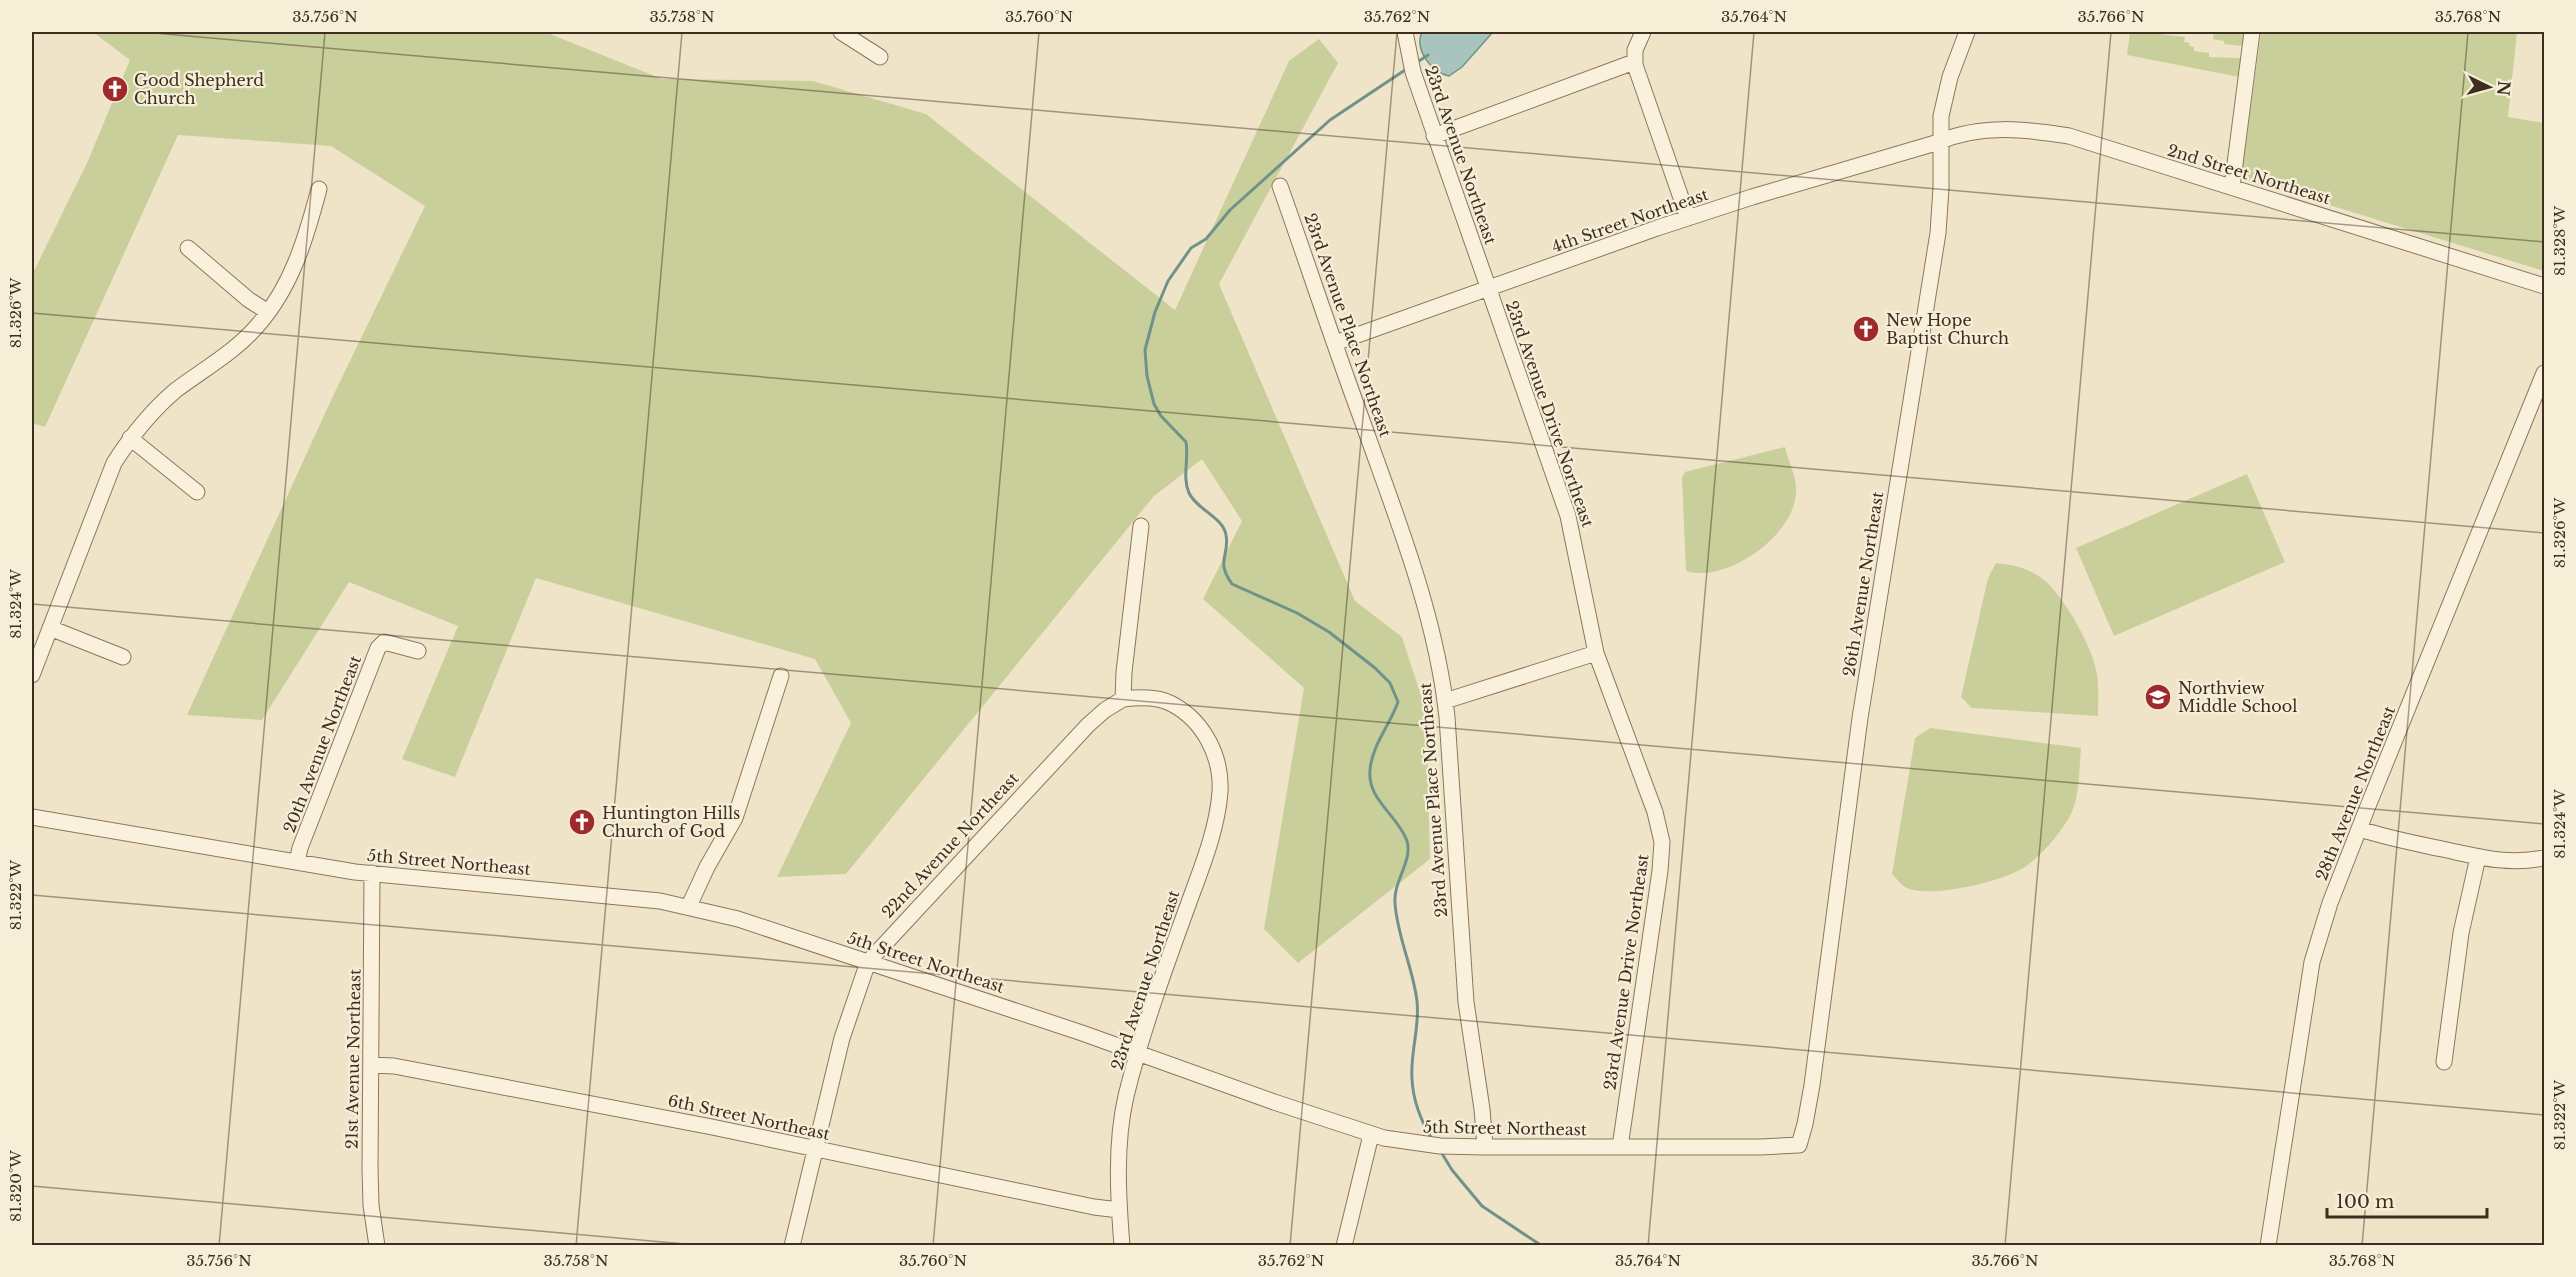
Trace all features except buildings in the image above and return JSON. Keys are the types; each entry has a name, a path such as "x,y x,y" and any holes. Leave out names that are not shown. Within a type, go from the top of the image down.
{"street":[{"path":"841,32 880,57"},
{"name":"23rd Avenue Northeast","path":"1405,32 1413,72 1488,289"},
{"path":"1643,32 1635,50 1634,62 1688,218"},
{"name":"26th Avenue Northeast","path":"1799,1145 1812,1085 1864,695 1938,233 1941,188 1939,142 1941,116 1966,32"},
{"path":"2232,187 2252,32"},
{"path":"1434,136 1634,62"},
{"name":"2nd Street Northeast","path":"1939,142 1957,134 1993,130 2034,130 2058,134 2544,286"},
{"name":"4th Street Northeast","path":"1335,343 1688,218 1939,142"},
{"name":"23rd Avenue Place Northeast","path":"1280,186 1421,594 1439,662 1445,701 1466,1002 1482,1109 1485,1148"},
{"path":"32,675 105,483 130,438 162,403 221,359 257,327 294,270 319,189"},
{"path":"188,248 249,300 268,312"},
{"name":"23rd Avenue Drive Northeast","path":"1488,289 1568,516 1596,653 1648,791 1662,842 1660,871 1620,1147"},
{"name":"28th Avenue Northeast","path":"2268,1245 2312,962 2330,903 2544,373"},
{"path":"130,438 197,492"},
{"path":"1123,699 1141,526"},
{"path":"50,628 123,657"},
{"name":"20th Avenue Northeast","path":"297,862 300,848 378,648 384,642 418,651"},
{"path":"1445,701 1596,653"},
{"path":"689,906 707,867 735,818 781,676"},
{"name":"23rd Avenue Northeast","path":"1122,1245 1119,1210 1121,1124 1126,1097 1155,997 1212,834 1220,792 1218,765 1208,738 1173,705 1154,699 1123,699"},
{"name":"22nd Avenue Northeast","path":"792,1245 842,1038 868,962 1088,725 1105,710 1123,699"},
{"name":"5th Street Northeast","path":"32,817 372,873 604,894 689,906 738,919 868,962 1371,1135 1411,1144 1485,1148 1799,1145"},
{"path":"2360,829 2388,838 2478,858 2513,862 2544,858"},
{"path":"2444,1062 2460,933 2478,858"},
{"name":"21st Avenue Northeast","path":"372,873 370,1169 371,1205 377,1245"},
{"name":"6th Street Northeast","path":"371,1065 394,1066 816,1149 1094,1208 1119,1210"},
{"path":"1344,1245 1371,1135"}],"green space":[{"path":"93,32 545,32 662,79 813,81 926,114 1175,310 1289,61 1319,39 1338,63 1219,284 1355,601 1402,637 1426,711 1430,859 1298,963 1264,929 1304,688 1203,599 1242,521 1202,459 1154,496 846,874 777,877 851,723 815,659 536,578 455,777 402,759 458,626 349,582 262,720 187,715 333,396 425,206 331,146 178,135 45,427 32,423 32,275 87,163 130,60"},
{"path":"2130,32 2160,32 2185,37 2184,42 2190,43 2189,46 2194,47 2194,51 2209,53 2209,57 2240,58 2243,60 2239,77 2127,55"},
{"path":"2214,32 2247,32 2243,46 2224,44 2224,41 2213,39"},
{"path":"2261,32 2517,32 2508,117 2544,123 2544,271 2241,178"},
{"path":"1785,447 1796,483 1794,505 1786,522 1757,551 1740,562 1721,570 1703,573 1686,571 1682,478 1685,472"},
{"path":"2247,474 2285,562 2114,636 2076,548"},
{"path":"1996,563 2019,567 2040,577 2066,607 2095,663 2098,684 2098,716 1972,708 1961,697 1988,578"},
{"path":"1930,728 2081,748 2077,792 2070,816 2050,844 2025,867 1984,883 1930,891 1905,887 1892,874 1915,738"}],"water":[{"path":"1422,32 1493,32 1462,67 1449,76 1436,70 1426,60 1420,46"}],"waterway":[{"path":"1416,63 1428,55"},
{"path":"1408,68 1330,120 1230,210 1206,239 1191,248 1168,281 1155,312 1145,350 1147,376 1154,404 1161,416 1186,442 1186,481 1189,493 1224,529 1227,542 1224,569 1232,584 1297,613 1329,632 1375,668 1390,683 1398,702 1374,752 1370,781 1378,799 1397,823 1407,841 1407,856 1395,895 1396,915 1417,1001 1418,1011 1412,1060 1414,1095 1424,1125 1432,1139"},
{"path":"1441,1152 1452,1170 1482,1206 1542,1246"}],"place":[{"name":"Good Shepherd Church","path":"115,89"},
{"name":"New Hope Baptist Church","path":"1866,329"},
{"name":"Northview Middle School","path":"2158,697"},
{"name":"Huntington Hills Church of God","path":"582,822"}]}
